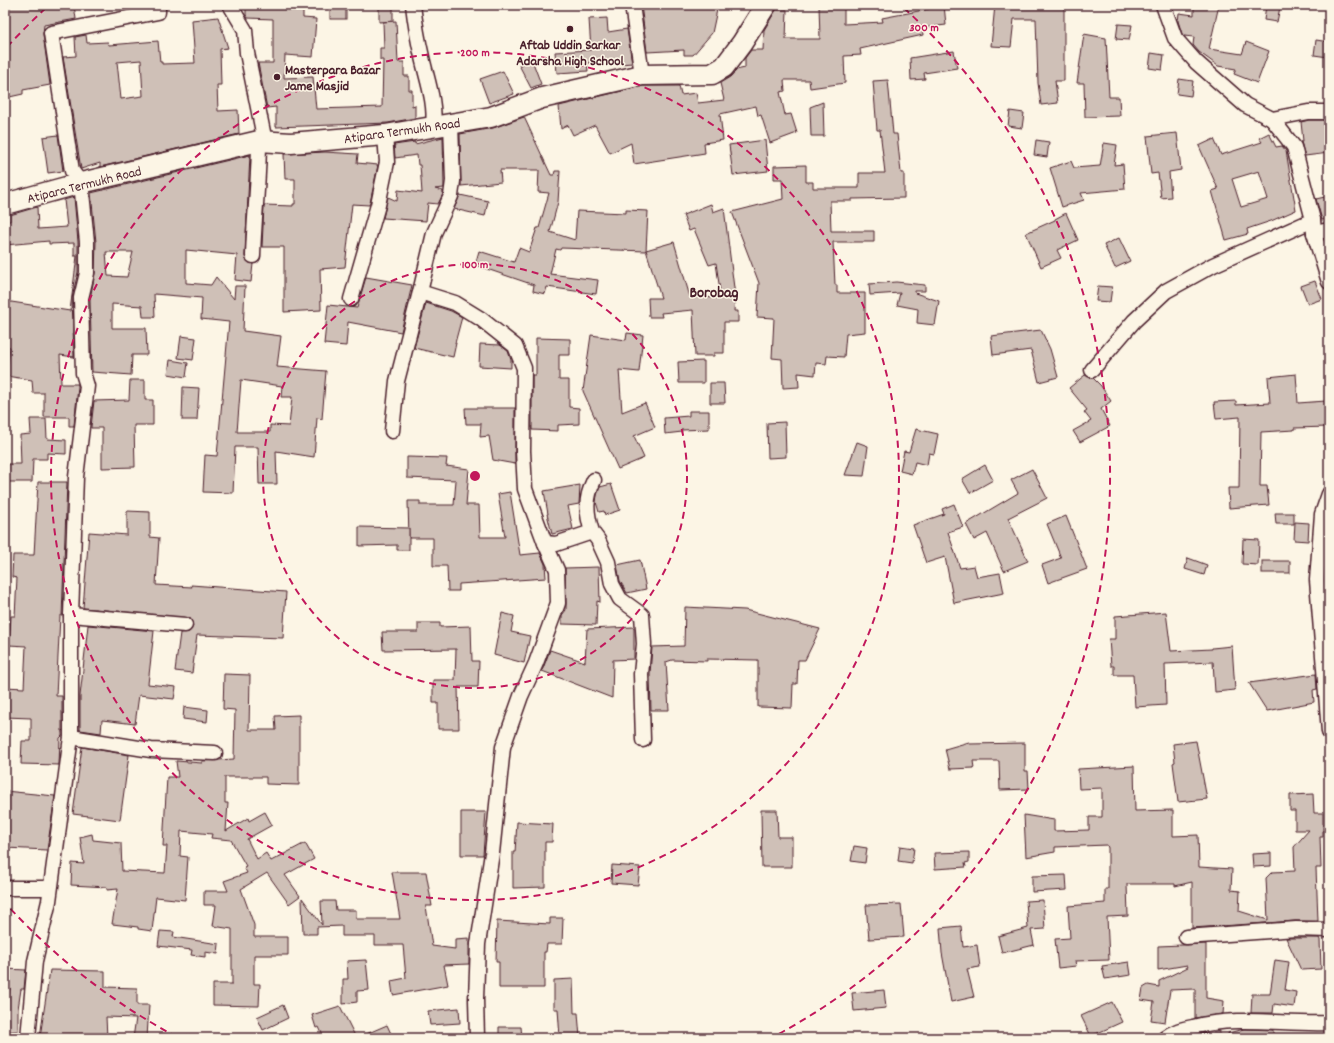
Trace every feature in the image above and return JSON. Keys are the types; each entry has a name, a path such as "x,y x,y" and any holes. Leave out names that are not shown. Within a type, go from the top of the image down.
{"main road":[{"name":"Atipara Termukh Road","path":"5,204 81,183 262,142 291,143 385,135 491,117 542,98 642,75 712,74 724,67 742,43 766,5"}],"street":[{"path":"28,1038 35,961 50,888 71,737 71,615 76,476 87,386 83,373 81,298 87,273 87,242 81,183 72,171 51,33 158,12 158,5"},
{"path":"230,5 245,30 247,53 262,142 254,216 253,256"},
{"path":"392,430 397,381 434,233 451,196 453,181 442,125 434,116 431,95 421,54 413,5"},
{"path":"632,5 642,75"},
{"path":"1163,5 1175,38 1196,62 1245,104 1272,119 1294,147 1313,226 1329,282"},
{"path":"1272,119 1308,112 1329,112"},
{"path":"351,299 378,205 387,162 385,135"},
{"path":"1092,370 1134,321 1166,291 1213,265 1313,226 1329,230"},
{"path":"420,292 455,303 481,319 515,346 524,368 523,451 525,489 545,543 557,570 558,603 536,663 520,696 503,747 492,853 478,944 476,999 477,1038"},
{"path":"594,480 588,494 587,516 592,532 598,540 608,562 612,584 620,599 642,615 644,644 641,674 643,740"},
{"path":"1329,494 1322,514 1317,580 1324,692 1329,732"},
{"path":"545,543 556,544 592,532"},
{"path":"71,615 185,625"},
{"path":"71,737 151,750 215,754"},
{"path":"5,888 50,888"},
{"path":"1186,937 1296,929 1329,930"},
{"path":"1165,1038 1173,1032 1208,1023 1240,1020 1308,1024 1329,1023"}],"building":[{"path":"5,5 74,5 76,19 44,25 43,34 50,85 23,90 23,94 5,98"},
{"path":"246,5 303,5 303,18 316,19 313,57 285,55 284,78 313,77 316,109 382,107 383,60 380,60 380,48 384,48 383,22 396,21 398,62 404,62 404,76 409,76 409,90 412,90 412,106 415,105 415,118 388,123 276,127 276,107 267,108 258,63 273,63 273,19 248,18 246,15"},
{"path":"330,5 346,5 346,19 330,19"},
{"path":"379,5 393,5 393,21 379,22"},
{"path":"641,5 718,5 712,33 693,55 684,55 684,50 647,52"},
{"path":"819,5 844,5 844,24 883,22 882,18 929,9 928,5 944,5 946,25 922,28 923,35 860,49 861,55 844,56 845,83 810,88 809,80 784,80 785,91 780,92 785,115 791,114 797,133 770,143 761,115 758,116 756,106 720,114 723,140 704,143 705,153 634,164 631,143 610,153 595,125 573,135 568,125 561,129 559,106 643,86 679,86 681,95 696,93 698,103 724,100 720,83 730,77 736,70 745,68 745,58 751,50 763,50 764,30 776,10 787,10 786,39 820,39"},
{"path":"995,5 1064,5 1064,81 1055,81 1058,103 1041,105 1038,83 1036,19 1014,19 1011,47 991,46"},
{"path":"1194,5 1219,5 1209,49 1242,54 1246,42 1269,51 1257,83 1234,74 1236,69 1218,66 1199,52 1193,45 1194,37 1184,36 1182,34 1178,21 1179,13 1194,15"},
{"path":"1266,5 1280,7 1277,22 1264,20"},
{"path":"218,17 228,48 220,49 221,85 217,85 218,111 238,110 239,134 100,167 100,163 81,169 63,57 76,56 75,37 86,35 87,43 108,42 109,45 158,41 160,62 162,62 162,64 195,63 192,20","holes":["141,60 143,96 121,99 117,62"]},
{"path":"607,18 608,32 627,29 632,63 621,64 620,61 587,63 588,71 557,73 555,52 591,50 589,19"},
{"path":"1118,24 1132,25 1129,40 1116,39"},
{"path":"1084,34 1106,38 1109,97 1119,97 1120,116 1085,117 1084,83 1077,83"},
{"path":"1316,40 1329,42 1328,57 1314,55"},
{"path":"954,51 957,68 924,73 925,79 911,80 910,58"},
{"path":"1151,53 1164,55 1162,70 1149,68"},
{"path":"532,60 541,84 531,88 519,65"},
{"path":"503,71 514,94 489,103 480,79"},
{"path":"1179,79 1193,81 1191,96 1177,94"},
{"path":"888,80 893,134 897,134 901,173 904,173 904,198 830,201 831,231 874,231 874,242 833,242 835,285 837,285 837,293 865,293 865,332 846,334 844,357 827,356 826,364 816,363 815,375 798,373 799,387 783,388 782,359 772,358 774,318 757,317 759,283 732,212 783,199 782,179 774,179 774,166 806,165 806,182 813,182 813,188 859,188 859,173 885,173 880,130 877,130 873,81"},
{"path":"823,102 824,136 811,136 810,107"},
{"path":"1010,111 1024,113 1022,128 1008,126"},
{"path":"524,117 551,175 554,175 555,171 560,171 558,202 550,232 575,240 577,211 626,213 626,210 648,211 646,251 556,249 550,274 598,280 596,294 547,287 545,294 533,291 534,285 475,265 479,251 514,262 519,248 529,252 537,228 539,228 549,193 538,192 539,170 500,170 501,182 461,186 460,134 493,128"},
{"path":"1309,120 1329,120 1329,153 1305,156 1301,142 1303,141 1301,122"},
{"path":"1177,133 1181,170 1169,172 1171,197 1161,198 1158,173 1151,174 1147,136"},
{"path":"1269,133 1276,147 1282,146 1286,151 1296,210 1271,221 1247,229 1248,234 1226,240 1212,191 1218,189 1199,146 1214,139 1221,155 1262,142 1259,138","holes":["1259,171 1268,199 1241,207 1232,179"]},
{"path":"58,135 63,171 48,173 43,137"},
{"path":"443,137 444,188 435,189 443,191 443,194 438,204 428,203 426,221 383,218 388,197 397,201 398,190 422,193 420,165 418,165 417,155 395,158 394,145 415,142 415,144"},
{"path":"765,140 768,171 733,175 729,145"},
{"path":"1036,140 1049,142 1047,157 1034,155"},
{"path":"1104,143 1117,145 1114,165 1123,164 1125,189 1081,193 1084,200 1062,207 1050,168 1071,161 1074,168 1100,166"},
{"path":"325,152 358,154 357,163 378,165 370,203 369,205 352,204 345,267 320,269 321,310 284,312 284,247 262,247 264,205 293,206 293,204 295,204 295,179 285,179 284,154"},
{"path":"250,155 245,256 246,260 253,264 251,282 235,280 237,255 186,250 186,283 211,285 216,277 234,299 235,286 245,286 243,331 281,336 277,367 326,371 322,419 317,418 314,457 276,451 277,484 259,484 258,447 235,447 233,493 203,492 205,455 217,456 229,322 201,319 202,298 154,294 155,317 143,317 142,306 112,304 112,328 146,328 147,355 132,355 131,375 92,372 90,299 95,273 96,242 91,193","holes":["106,252 133,252 127,277 108,276","241,380 282,386 281,397 292,397 289,426 270,425 270,432 237,432"]},
{"path":"460,195 488,201 485,216 454,209"},
{"path":"1329,196 1329,219 1322,220 1316,199"},
{"path":"74,197 78,242 78,272 72,298 74,357 60,355 61,384 78,384 74,426 69,426 69,417 44,417 44,393 33,393 32,380 6,376 10,347 5,346 7,319 5,318 5,301 70,311 77,256 74,256 74,243 49,244 49,241 5,245 5,221 10,221 10,215 37,207 38,229 67,227 64,200"},
{"path":"711,204 713,212 724,208 735,296 734,311 738,311 738,322 724,322 724,353 714,353 714,356 695,356 693,310 661,313 662,317 649,317 648,298 661,298 646,250 674,242 690,297 721,298 716,263 709,265 694,229 689,231 683,215"},
{"path":"1066,213 1078,240 1057,250 1061,258 1041,267 1026,233 1055,220"},
{"path":"1119,238 1130,261 1115,268 1104,245"},
{"path":"366,277 412,285 401,332 348,322 346,346 324,344 328,305 357,308"},
{"path":"1315,281 1322,299 1308,304 1301,286"},
{"path":"896,282 925,285 925,291 915,291 915,293 939,301 935,325 917,323 918,309 897,305 900,293 870,295 869,284"},
{"path":"1098,286 1112,287 1110,302 1096,301"},
{"path":"426,303 451,311 462,317 453,357 414,348"},
{"path":"1041,330 1050,349 1058,377 1039,382 1031,350 993,355 991,336"},
{"path":"627,333 643,335 639,372 619,370 622,412 645,403 655,427 634,436 644,458 618,469 583,391 591,335 626,340"},
{"path":"181,336 196,338 193,360 178,358"},
{"path":"536,338 570,339 570,355 559,355 559,380 569,380 569,407 579,408 579,424 558,425 558,431 532,430 532,375 536,375"},
{"path":"480,344 500,345 508,351 511,360 511,368 479,366"},
{"path":"170,360 188,363 186,377 168,374"},
{"path":"704,361 704,383 679,383 678,362"},
{"path":"1296,374 1298,403 1326,401 1328,427 1294,428 1294,430 1261,432 1260,486 1267,486 1269,505 1229,508 1228,488 1239,488 1240,417 1216,419 1214,402 1236,401 1236,405 1270,403 1268,377"},
{"path":"1085,375 1093,378 1101,386 1111,401 1101,409 1110,426 1080,442 1073,431 1091,421 1084,412 1087,410 1069,388"},
{"path":"130,380 145,380 145,400 153,400 153,425 134,425 135,467 102,468 102,428 91,428 94,401 129,400"},
{"path":"710,383 724,383 725,403 710,403"},
{"path":"183,387 199,388 197,420 182,420"},
{"path":"465,408 515,408 515,464 493,460 489,436 480,437 481,424 466,424"},
{"path":"689,411 709,411 709,429 681,430 682,432 665,434 664,418 689,416"},
{"path":"30,419 46,419 47,439 66,440 66,454 47,453 47,459 33,459 32,482 5,482 5,464 21,464 20,435 31,434"},
{"path":"785,422 786,457 768,458 767,423"},
{"path":"916,429 938,434 934,454 929,453 927,465 915,462 912,474 900,471 904,451 909,452"},
{"path":"857,442 868,446 864,476 845,475"},
{"path":"407,457 447,458 446,466 469,469 466,505 479,505 480,537 505,537 498,494 510,492 520,555 540,553 545,564 546,578 459,584 459,591 448,591 447,566 433,566 433,538 409,538 408,501 420,501 420,505 454,505 456,480 407,478"},
{"path":"985,465 993,480 970,493 962,479"},
{"path":"1032,469 1047,498 1008,518 1028,561 1004,571 987,533 974,540 966,524 1018,493 1011,480"},
{"path":"38,482 67,482 62,616 60,616 56,696 62,696 62,736 60,738 59,765 21,764 22,741 31,741 31,718 5,717 5,687 24,688 26,646 9,645 11,616 15,616 17,578 12,577 13,555 34,555"},
{"path":"611,484 620,510 605,515 604,511 599,512 596,502 597,495 600,487"},
{"path":"580,485 579,504 568,506 573,529 552,534 547,514 544,491"},
{"path":"954,504 963,527 948,532 960,568 974,566 977,577 1000,573 1004,593 954,603 945,557 926,563 913,525 944,514 942,509"},
{"path":"127,511 150,512 150,537 159,538 156,585 192,587 191,585 286,592 283,638 197,635 192,673 175,671 180,633 189,632 193,626 190,618 83,608 89,532 127,535"},
{"path":"1275,513 1294,513 1294,524 1276,524"},
{"path":"1066,516 1087,569 1048,583 1042,565 1061,558 1047,524"},
{"path":"1295,522 1309,523 1308,541 1294,540"},
{"path":"359,527 409,528 409,550 397,550 397,545 359,546"},
{"path":"1243,539 1259,540 1258,565 1242,564"},
{"path":"1188,558 1207,565 1204,575 1185,569"},
{"path":"640,560 646,589 627,593 620,581 617,565"},
{"path":"1262,561 1290,561 1290,573 1262,573"},
{"path":"599,567 600,602 597,601 596,625 562,624 562,615 566,610 565,568"},
{"path":"685,607 745,610 820,629 805,660 798,660 797,684 793,684 792,708 758,707 758,660 707,659 707,661 672,660 666,662 669,710 651,710 650,674 652,647 684,646"},
{"path":"1166,612 1171,651 1212,649 1232,646 1235,690 1215,692 1213,662 1165,664 1166,705 1135,707 1133,675 1114,675 1114,666 1111,666 1109,639 1115,639 1115,616"},
{"path":"502,613 514,616 511,632 530,636 524,663 494,655"},
{"path":"418,623 440,623 440,627 471,626 472,661 479,661 478,687 458,687 459,729 438,729 438,703 433,703 433,680 455,680 456,649 383,650 382,632 418,632"},
{"path":"88,625 154,631 148,684 176,687 174,699 139,695 135,724 102,720 101,733 80,730 80,696"},
{"path":"634,627 634,659 613,660 612,698 542,671 550,650 585,662 587,629"},
{"path":"224,674 250,675 249,730 276,730 275,716 299,715 299,785 266,784 266,777 225,777 225,803 228,803 226,831 248,818 249,821 265,812 272,825 247,839 257,859 266,853 271,861 305,843 314,859 285,875 300,896 289,904 267,873 241,889 254,925 254,937 288,937 288,955 254,955 254,984 260,984 259,1006 213,1005 213,984 232,984 232,929 213,926 216,905 204,905 204,891 228,891 224,881 247,873 244,867 246,866 231,840 211,838 212,834 181,831 180,856 188,857 185,900 156,897 152,931 138,929 138,927 112,924 118,889 107,890 107,887 71,885 72,863 84,864 80,837 92,834 93,840 121,843 122,871 165,873 167,846 163,846 167,777 178,777 176,761 202,763 202,761 234,759 235,710 223,709"},
{"path":"1316,674 1317,689 1313,690 1314,702 1267,711 1249,683"},
{"path":"184,707 208,710 207,722 183,719"},
{"path":"1196,741 1207,799 1178,802 1173,763 1175,762 1173,744"},
{"path":"969,742 969,744 1025,743 1025,771 1028,771 1029,789 1000,790 999,761 973,761 974,768 950,769 945,749"},
{"path":"82,747 129,755 120,820 73,814"},
{"path":"1134,766 1135,811 1173,810 1173,836 1198,835 1199,867 1232,869 1231,890 1240,891 1239,911 1268,920 1266,878 1272,872 1295,871 1294,847 1309,830 1295,830 1295,811 1290,811 1290,795 1313,794 1314,813 1323,813 1323,837 1320,837 1321,868 1316,868 1318,921 1295,921 1192,928 1192,882 1175,886 1175,884 1127,884 1128,916 1107,917 1109,960 1075,961 1076,966 1058,968 1055,939 1070,938 1068,906 1105,903 1105,889 1108,889 1108,848 1107,845 1055,847 1055,852 1026,857 1024,815 1054,820 1054,831 1089,830 1089,817 1102,817 1102,788 1079,789 1078,769"},
{"path":"5,791 55,796 47,850 5,848"},
{"path":"761,810 777,810 778,837 792,837 792,867 762,867"},
{"path":"461,812 486,812 483,855 461,855"},
{"path":"517,822 553,824 552,842 545,842 545,887 513,888 513,852 515,852"},
{"path":"854,846 867,848 865,863 851,861"},
{"path":"900,846 914,848 912,863 898,861"},
{"path":"969,852 969,862 965,863 966,867 935,869 934,853"},
{"path":"1271,853 1271,866 1253,867 1252,854"},
{"path":"612,865 640,867 638,885 611,883"},
{"path":"392,872 426,872 432,906 426,906 432,946 455,949 455,939 469,938 469,964 444,965 448,985 393,995 391,981 406,978 403,945 375,945 375,936 342,936 342,926 317,927 317,934 303,934 302,898 322,925 321,901 335,901 336,910 356,910 356,919 400,919"},
{"path":"1066,875 1067,890 1032,892 1032,876"},
{"path":"1043,900 1045,929 1031,930 1034,945 1002,953 998,936 1028,928 1026,901"},
{"path":"901,904 904,937 869,939 866,905"},
{"path":"550,918 563,918 562,944 547,944 546,952 544,952 544,988 499,988 499,962 496,962 497,921 550,924"},
{"path":"961,926 963,947 977,945 980,967 967,969 974,997 951,1002 942,953 940,928"},
{"path":"160,931 174,932 173,937 219,944 218,954 205,952 205,957 191,955 192,950 158,946"},
{"path":"1286,938 1319,938 1321,969 1301,970"},
{"path":"1206,944 1206,998 1224,1001 1223,1014 1195,1018 1195,989 1170,990 1165,1022 1151,1020 1154,1002 1141,1000 1143,988 1148,985 1159,987 1159,981 1188,967 1187,965 1158,970 1158,946"},
{"path":"366,960 369,990 357,991 357,1002 343,1004 343,979 348,979 347,961"},
{"path":"1275,960 1289,962 1285,990 1296,992 1294,1007 1274,1004 1273,1013 1251,1013 1252,994 1270,994"},
{"path":"1129,962 1131,975 1105,979 1102,966"},
{"path":"5,969 26,970 24,989 21,989 18,1009 18,1031 5,1032 5,1016 10,988 5,987"},
{"path":"50,970 105,971 105,987 137,988 137,1005 149,1005 147,1038 133,1038 136,1018 106,1017 107,1038 40,1037"},
{"path":"573,979 574,1013 578,1013 580,1038 560,1038 558,1009 554,1009 554,980"},
{"path":"884,990 886,1008 854,1011 852,993"},
{"path":"1112,1002 1122,1022 1091,1036 1081,1016"},
{"path":"283,1005 288,1018 263,1030 257,1017"},
{"path":"340,1006 356,1038 324,1038 319,1027 316,1028 312,1015"},
{"path":"459,1008 460,1023 430,1025 428,1011"},
{"path":"387,1025 393,1038 357,1038"},
{"path":"499,1027 521,1027 522,1038 499,1038"},
{"path":"1244,1029 1273,1030 1273,1038 1229,1038 1228,1033"},
{"path":"1220,1031 1219,1038 1195,1038 1195,1035"}],"place":[{"name":"Aftab Uddin Sarkar Adarsha High School","path":"570,29"},
{"name":"Masterpara Bazar Jame Masjid","path":"277,77"}],"district":[{"name":"Borobag","path":"714,291"}]}
